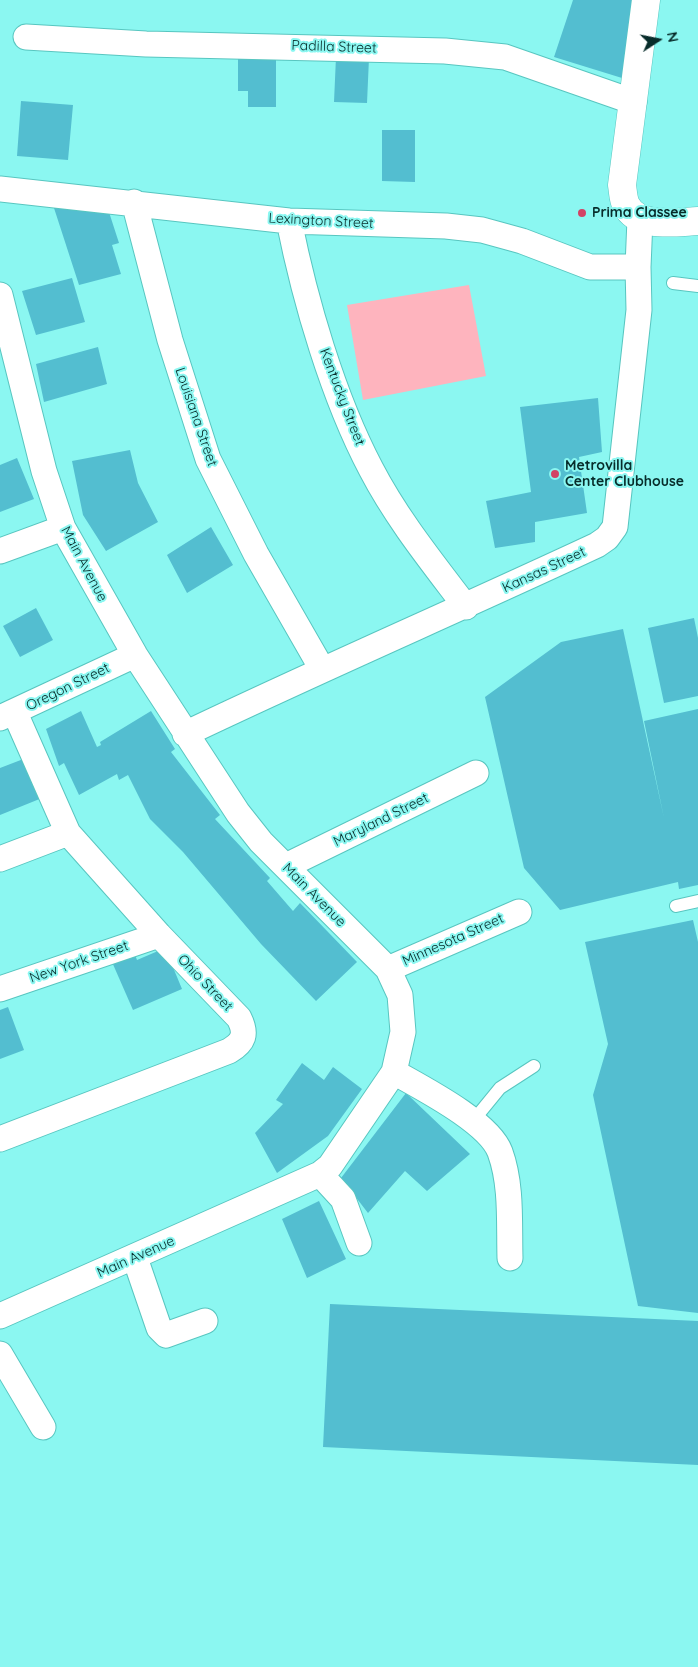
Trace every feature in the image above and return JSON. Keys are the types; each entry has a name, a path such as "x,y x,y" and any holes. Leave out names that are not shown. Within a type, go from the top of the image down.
{"street":[{"path":"646,0 622,186 625,204 632,213 640,218 663,223 698,222"},
{"name":"Padilla Street","path":"26,37 146,44 277,45 453,52 505,57 634,102"},
{"name":"Lexington Street","path":"0,189 134,202 289,221 446,226 482,230 522,241 590,267 638,267"},
{"name":"Louisiana Street","path":"134,202 170,340 208,459 256,554 322,669"},
{"name":"Kansas Street","path":"185,734 322,669 466,607 597,545 607,538 616,527 639,310 640,218"},
{"name":"Kentucky Street","path":"289,221 296,254 323,348 347,419 371,470 407,529 466,607"},
{"name":"Main Avenue","path":"0,295 44,471 64,528 135,655 238,813 261,842 388,969 400,995 403,1032 394,1072 330,1166 320,1174 135,1258 0,1316"},
{"path":"0,551 64,528"},
{"name":"Oregon Street","path":"7,716 135,655"},
{"name":"Ohio Street","path":"0,1139 229,1051 240,1044 244,1036 244,1027 240,1018 159,935 68,833 7,716"},
{"name":"Maryland Street","path":"286,866 476,773"},
{"path":"0,859 68,833"},
{"name":"Minnesota Street","path":"388,969 519,912"},
{"name":"New York Street","path":"0,989 159,935"},
{"path":"394,1072 473,1121 489,1134 500,1151 509,1194 510,1258"},
{"path":"320,1174 343,1199 359,1243"},
{"path":"135,1258 159,1328 166,1334 205,1322"},
{"path":"0,1354 43,1427"}],"lane":[{"path":"673,284 698,286"},
{"path":"676,906 698,901"},
{"path":"473,1121 500,1088 534,1066"}],"shaded area":[{"path":"469,285 486,376 363,400 347,305"}],"building":[{"path":"573,0 632,0 622,78 554,57"},
{"path":"336,57 369,58 367,103 334,102"},
{"path":"238,59 276,59 276,107 248,107 248,91 238,91"},
{"path":"21,101 73,105 68,160 17,156"},
{"path":"382,130 415,130 415,182 382,181"},
{"path":"54,208 108,209 119,243 112,245 121,274 79,285"},
{"path":"72,278 85,322 36,335 22,291"},
{"path":"98,347 107,384 44,402 36,364"},
{"name":"Metrovilla Center Clubhouse","path":"598,398 602,452 579,457 587,513 535,522 535,542 495,548 486,501 531,492 520,407"},
{"path":"130,450 138,483 158,522 106,551 83,515 72,461"},
{"path":"17,458 34,499 0,512 0,465"},
{"path":"211,527 233,565 187,593 167,555"},
{"path":"36,608 53,640 20,657 3,626"},
{"path":"694,618 698,638 698,696 664,703 648,628"},
{"path":"623,629 664,818 644,721 698,709 698,885 679,889 678,882 560,910 524,868 485,697 561,642"},
{"path":"81,711 97,747 101,745 100,742 151,711 175,749 171,752 220,815 215,819 270,878 267,881 293,911 300,903 357,962 316,1001 261,944 183,852 150,819 128,775 119,780 117,774 79,795 64,763 59,766 46,729"},
{"path":"26,758 42,798 0,815 0,768"},
{"path":"693,920 698,942 698,1313 638,1306 593,1095 608,1044 585,942"},
{"path":"165,948 182,989 133,1010 112,962 134,952 137,960"},
{"path":"8,1007 24,1050 0,1059 0,1010"},
{"path":"302,1063 324,1080 333,1067 362,1089 328,1136 277,1173 255,1133 283,1104 276,1100"},
{"path":"406,1093 470,1154 427,1191 405,1171 368,1213 341,1178"},
{"path":"319,1201 346,1259 307,1278 282,1219"},
{"path":"330,1304 698,1321 698,1465 323,1447"}],"place":[{"name":"Prima Classee","path":"582,213"},
{"name":"Metrovilla Center Clubhouse","path":"555,474"}]}
